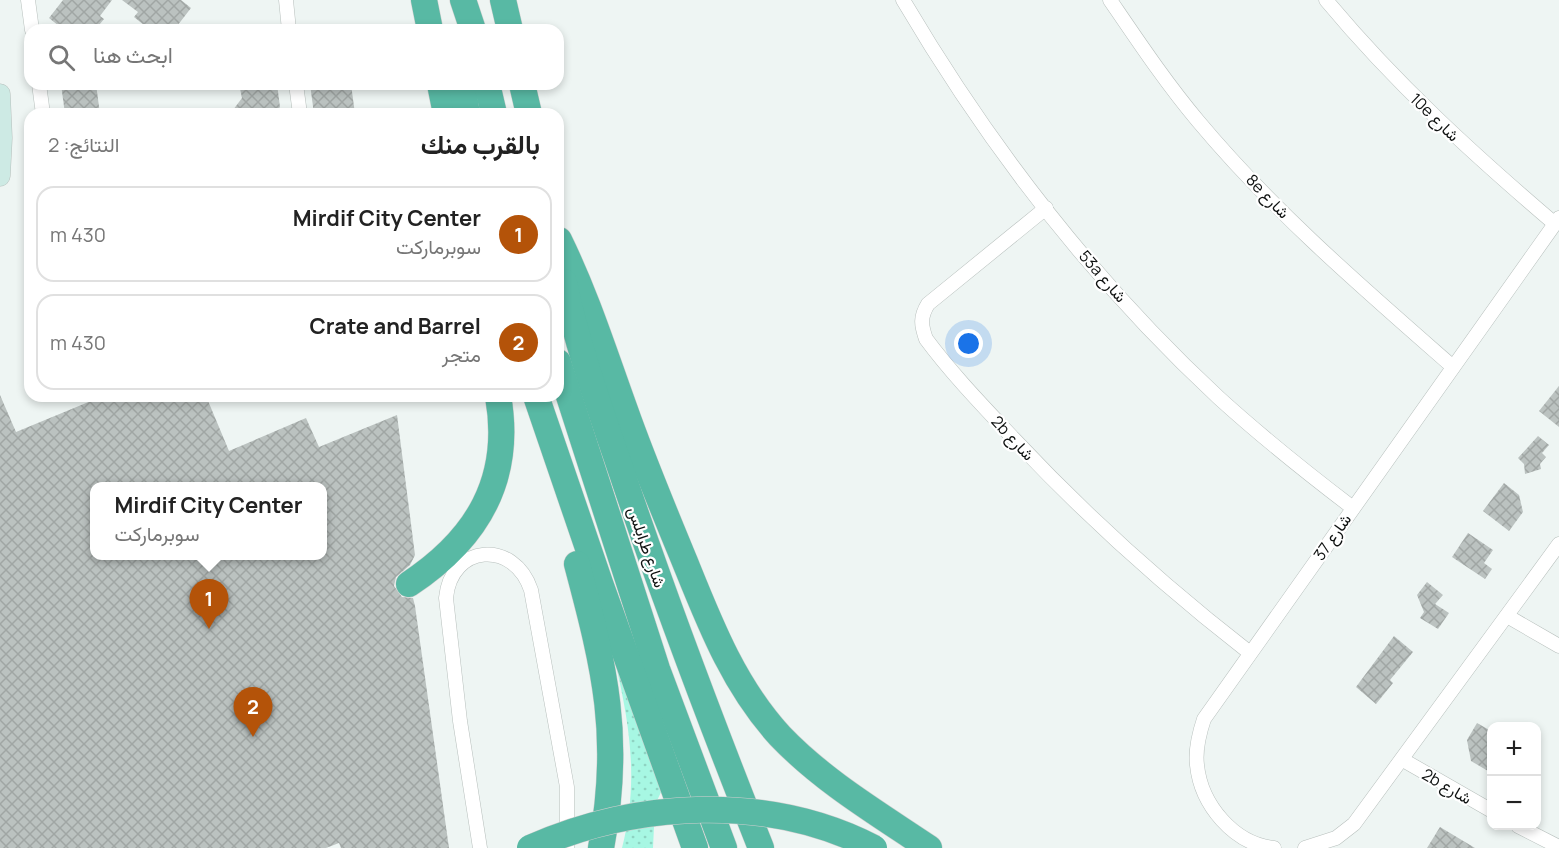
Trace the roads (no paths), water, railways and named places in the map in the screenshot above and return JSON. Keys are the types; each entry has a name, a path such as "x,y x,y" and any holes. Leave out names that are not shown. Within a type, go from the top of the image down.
{"highway":[{"path":"424,0 429,24"},
{"path":"451,0 453,24"},
{"path":"463,0 471,24"},
{"path":"503,0 509,24"},
{"path":"441,90 445,108"},
{"path":"463,90 466,108"},
{"path":"488,90 493,108"},
{"path":"523,90 528,108"},
{"path":"564,252 584,295 632,431 696,590 718,644 736,676 768,720 805,760 833,784 929,848"},
{"name":"شارع طرابلس","path":"564,276 568,301 603,417 692,674 761,848"},
{"name":"شارع طرابلس","path":"564,381 657,669 724,848"},
{"path":"409,584 451,551 484,507 499,467 502,446 499,402"},
{"path":"538,402 606,682 612,735 612,764 601,848"},
{"path":"543,421 695,848"},
{"path":"530,848 607,821 640,815 723,809 769,814 809,824 873,848"}],"street":[{"path":"286,0 288,24"},
{"name":"8e شارع","path":"1110,0 1198,121 1248,177 1307,236 1453,367"},
{"name":"10e شارع","path":"1326,0 1394,78 1439,123 1557,221"},
{"name":"53a شارع","path":"907,1 973,108 1046,208 1101,276 1197,376 1283,454 1353,508"},
{"path":"31,2 32,24"},
{"path":"40,90 43,108"},
{"path":"297,90 299,108"},
{"path":"0,94 1,169"},
{"name":"2b شارع","path":"1046,208 928,304 922,313 921,325 926,339 997,421 1113,539 1178,598 1250,653"},
{"name":"شارع 37","path":"1274,848 1246,839 1227,826 1212,808 1202,788 1197,765 1197,742 1204,719 1557,221"},
{"path":"1305,848 1336,838 1354,824 1559,544"},
{"path":"480,848 452,664 447,589 454,574 466,561 482,555 498,555 520,568 531,590 567,787 567,848"},
{"path":"1508,616 1559,646"},
{"path":"460,721 459,751 471,848"},
{"name":"2b شارع","path":"1403,760 1487,809"},
{"path":"1527,830 1559,847"}],"place":[{"name":"Mirdif City Center","path":"209,629"},
{"name":"Crate and Barrel","path":"253,737"}]}
